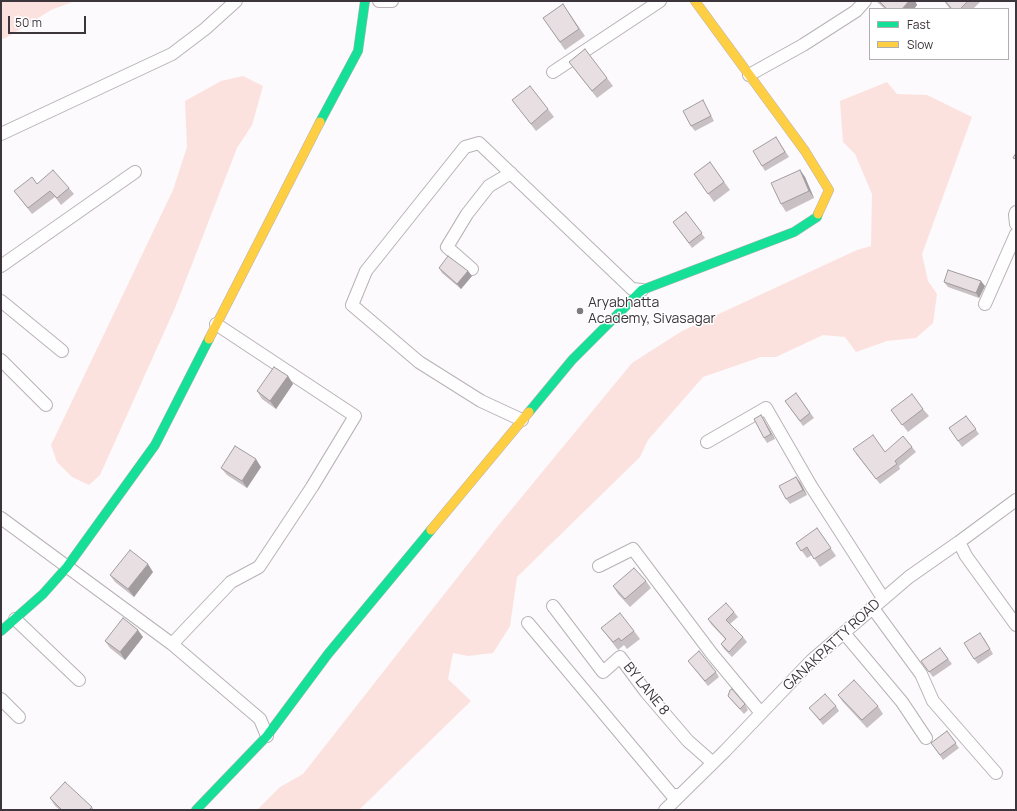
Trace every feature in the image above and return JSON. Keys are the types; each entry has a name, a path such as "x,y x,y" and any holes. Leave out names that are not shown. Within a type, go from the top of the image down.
{"street":[{"path":"1,134 172,54 205,29 236,1"},
{"path":"1,631 43,594 67,567 155,445 358,51 365,1"},
{"path":"379,1 392,1"},
{"path":"553,72 660,1"},
{"path":"196,810 267,736 328,654 572,360 642,290 794,232 817,217 829,190 805,151 695,1"},
{"path":"749,76 803,45 856,11 865,1"},
{"path":"522,420 481,402 419,362 352,305 366,271 465,147 479,143 632,289 642,290"},
{"path":"1,266 134,172"},
{"path":"472,269 447,247 467,214 489,186 511,174"},
{"path":"1016,212 1016,224"},
{"path":"985,304 1016,234"},
{"path":"1,301 62,351"},
{"path":"172,644 231,582 259,567 312,487 355,416 216,324"},
{"path":"1,360 46,405"},
{"path":"707,442 766,408 811,486 883,598"},
{"name":"GANAKPATTY ROAD","path":"664,810 713,763 812,660 872,607 909,577 1016,500"},
{"path":"1,518 172,644 260,719 267,736"},
{"path":"959,542 966,556 1016,625"},
{"path":"599,566 633,549 712,654 761,713"},
{"name":"BY LANE 8","path":"553,606 602,672 620,657 646,692 688,741 713,763"},
{"path":"872,607 921,674 933,701 996,773"},
{"path":"15,619 79,680"},
{"path":"528,623 672,795 680,795"},
{"path":"844,633 902,702 926,738"},
{"path":"1,699 19,717"}],"shaded area":[{"path":"1,1 75,1 51,10 6,38 1,39"},
{"path":"243,76 263,86 252,125 237,148 175,308 100,475 89,485 72,477 57,462 51,445 173,190 187,147 185,101 221,81"},
{"path":"887,82 897,94 927,95 972,117 922,254 928,281 937,294 933,323 916,338 887,341 856,352 845,337 823,335 776,357 761,357 703,377 648,440 640,457 517,577 510,626 493,653 468,656 453,653 448,679 471,701 359,810 257,810 280,787 303,774 497,527 632,363 682,331 857,250 871,246 872,194 855,154 843,142 840,101"}],"building":[{"path":"879,1 909,1 903,8 886,8"},
{"path":"945,1 968,1 961,8 951,8"},
{"path":"563,4 579,29 560,42 543,18"},
{"path":"585,49 607,78 592,91 569,62"},
{"path":"530,86 548,109 531,124 512,100"},
{"path":"703,100 711,116 691,126 683,111"},
{"path":"776,137 785,152 762,166 753,151"},
{"path":"710,162 724,182 708,194 694,174"},
{"path":"53,170 69,188 57,198 50,191 28,208 14,191 32,177 37,184"},
{"path":"800,170 809,191 781,204 771,183"},
{"path":"686,212 702,233 689,243 673,222"},
{"path":"448,256 468,271 457,284 439,268"},
{"path":"948,270 981,281 976,293 944,282"},
{"path":"274,367 288,376 270,401 257,391"},
{"path":"796,393 810,413 800,421 785,401"},
{"path":"912,394 923,409 902,425 891,410"},
{"path":"761,415 771,434 764,438 754,419"},
{"path":"966,416 976,429 958,441 949,428"},
{"path":"873,435 885,452 903,436 912,447 895,461 897,464 876,479 853,449"},
{"path":"235,446 256,459 242,481 221,468"},
{"path":"796,477 803,490 786,499 779,486"},
{"path":"817,528 831,548 814,559 807,547 801,551 796,543"},
{"path":"130,550 148,564 128,589 110,575"},
{"path":"634,568 646,581 625,599 613,586"},
{"path":"726,603 734,612 726,620 743,637 729,652 721,644 726,639 708,619"},
{"path":"620,613 634,631 621,641 619,638 613,642 601,628"},
{"path":"123,618 138,630 120,652 105,641"},
{"path":"980,633 990,649 974,659 964,643"},
{"path":"940,648 948,659 929,672 921,661"},
{"path":"699,651 716,672 705,681 688,661"},
{"path":"854,680 878,706 862,720 838,695"},
{"path":"732,689 745,704 740,709 728,696 730,690"},
{"path":"825,694 836,706 820,720 809,708"},
{"path":"947,731 956,743 940,755 931,743"},
{"path":"65,782 92,807 89,810 62,810 50,798"}],"traffic: fast":[{"path":"320,122 358,51 365,1"},
{"path":"529,412 572,360 642,290 794,232 817,217 818,214"},
{"path":"1,631 43,594 67,567 155,445 209,339"},
{"path":"196,810 267,736 328,654 431,530"}],"traffic: slow":[{"path":"695,1 805,151 829,190 818,214"},
{"path":"209,339 320,122"},
{"path":"431,530 529,412"}],"place":[{"name":"Aryabhatta Academy, Sivasagar","path":"580,311"}]}
